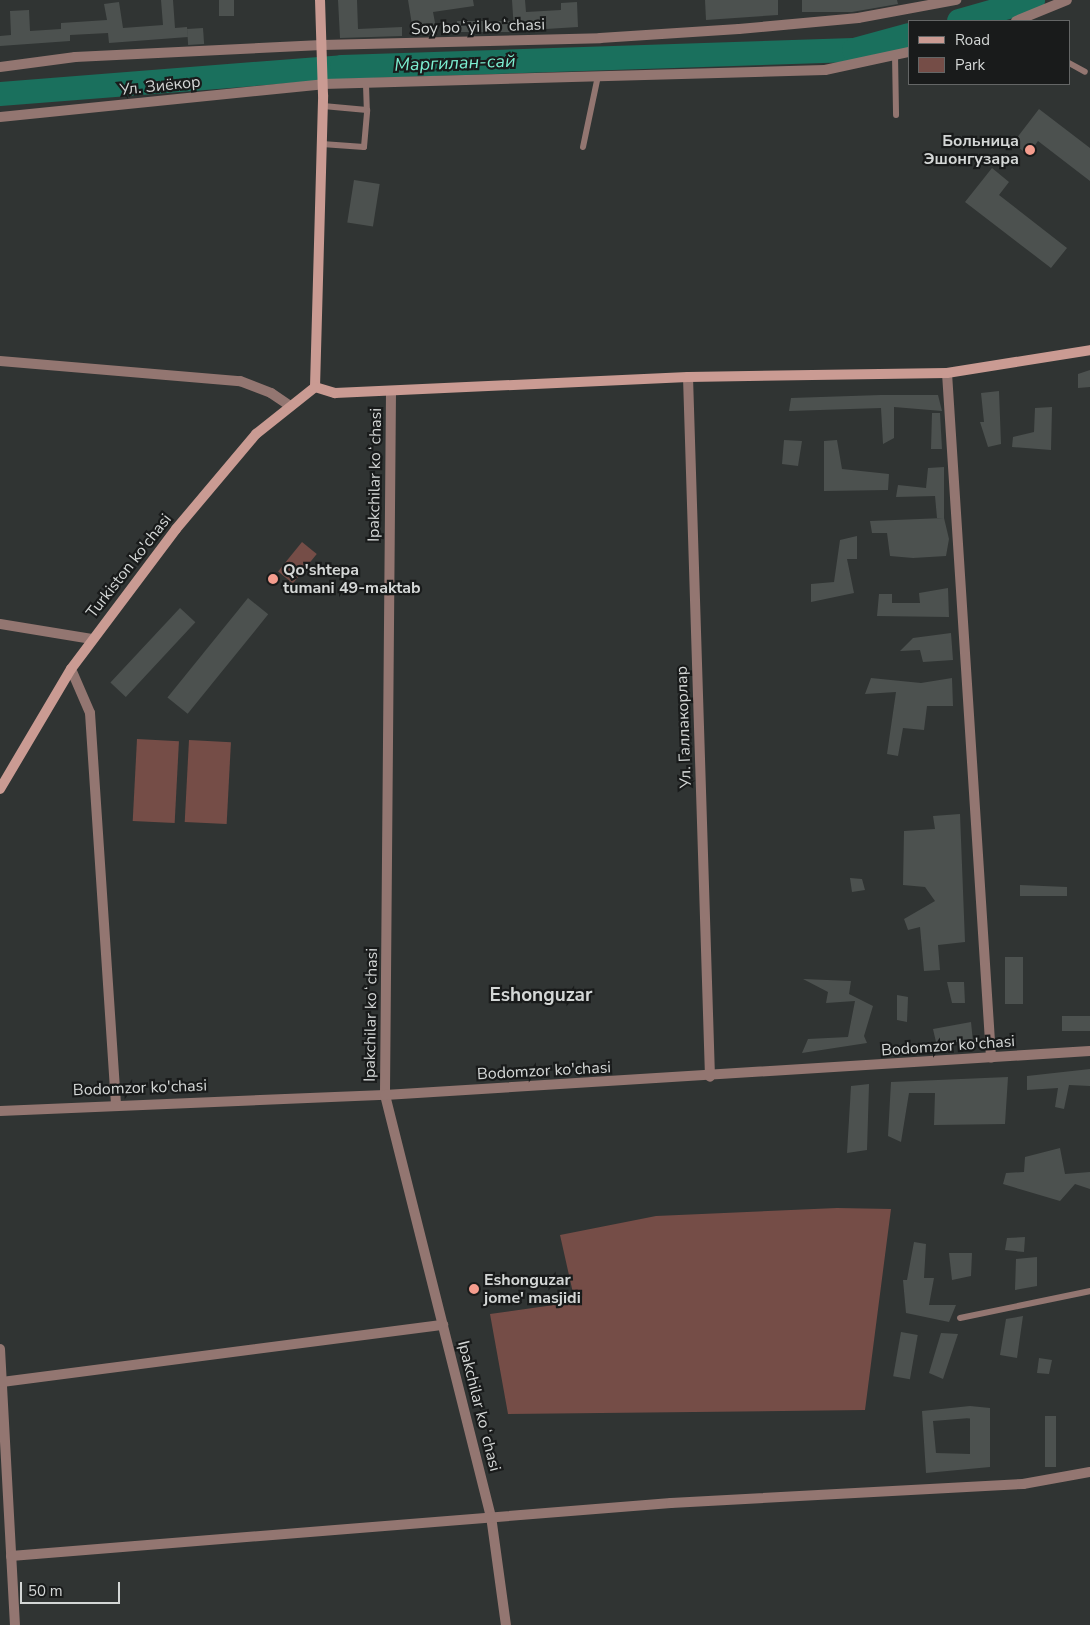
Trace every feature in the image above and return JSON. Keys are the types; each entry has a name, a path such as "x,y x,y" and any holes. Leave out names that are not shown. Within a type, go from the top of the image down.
{"street":[{"path":"320,0 323,106 315,388 335,393 688,377 947,373 1090,350"},
{"name":"Soy boʻyi koʻchasi","path":"0,67 75,57 322,44 600,38 739,29 858,18 956,0"},
{"path":"1018,20 1067,0"},
{"name":"Ул. Зиёкор","path":"0,117 366,85 825,70 908,52"},
{"path":"0,361 240,381 271,392 290,406"},
{"path":"947,373 991,1058"},
{"name":"Ул. Галлакорлар","path":"688,377 710,1077"},
{"name":"Turkiston ko'chasi","path":"1,786 71,669 92,639 256,434 315,388"},
{"name":"Ipakchilar koʻchasi","path":"391,391 385,1095 491,1516 506,1625"},
{"path":"0,624 92,639"},
{"path":"71,669 90,713 116,1103"},
{"name":"Bodomzor ko'chasi","path":"0,1111 116,1103 385,1095 710,1077 1090,1051"},
{"path":"2,1382 443,1326"},
{"path":"0,1349 15,1625"},
{"path":"11,1556 491,1516 1023,1484 1090,1472"}],"lane":[{"path":"895,56 896,115"},
{"path":"1070,64 1085,72"},
{"path":"583,147 598,76"},
{"path":"322,144 364,147 367,110 366,85"},
{"path":"323,106 367,110"},
{"path":"960,1318 1090,1291"}],"green space":[{"path":"302,542 317,554 293,583 278,572"},
{"path":"137,739 179,741 175,823 133,821"},
{"path":"189,740 231,742 227,824 185,822"},
{"path":"837,1208 891,1209 865,1410 508,1414 490,1314 575,1302 560,1235 656,1216"}],"building":[{"path":"161,0 173,0 175,28 187,27 188,37 109,43 108,33 70,35 70,41 0,46 0,36 11,35 10,11 29,10 30,31 61,29 61,23 107,20 104,4 119,2 123,28 163,25"},
{"path":"219,0 234,0 234,16 219,16"},
{"path":"338,0 357,0 358,29 402,27 402,36 340,38"},
{"path":"408,0 473,0 474,6 433,12 436,28 413,31"},
{"path":"512,0 525,0 526,12 561,10 561,3 577,2 578,27 514,31"},
{"path":"705,0 778,0 778,15 706,20"},
{"path":"802,0 897,0 898,4 852,12 802,12"},
{"path":"457,21 511,21 511,32 457,32"},
{"path":"203,28 204,44 188,45 187,29"},
{"path":"1039,109 1090,148 1090,181 1038,141 1028,155 1013,143"},
{"path":"992,168 1009,182 999,195 1067,248 1051,268 965,202"},
{"path":"354,180 380,184 373,227 347,222"},
{"path":"1090,370 1090,387 1078,388 1078,374"},
{"path":"999,391 1001,444 988,447 980,422 984,422 981,393"},
{"path":"938,395 942,411 894,407 894,438 883,444 881,408 789,411 791,398"},
{"path":"1052,407 1051,450 1012,447 1013,437 1034,432 1035,408"},
{"path":"932,413 940,413 942,449 931,449"},
{"path":"784,440 802,441 798,466 782,464"},
{"path":"837,440 842,469 889,474 888,490 824,491 824,441"},
{"path":"944,467 944,518 937,518 935,496 896,497 898,485 926,488 928,468"},
{"path":"944,518 949,539 946,556 913,558 890,556 887,533 872,533 870,521"},
{"path":"857,536 857,559 847,559 854,593 811,602 811,584 834,582 840,540"},
{"path":"948,588 949,617 877,616 879,594 892,594 892,603 920,603 919,593"},
{"path":"248,598 268,614 188,714 167,697"},
{"path":"180,608 195,622 126,697 110,683"},
{"path":"951,633 953,660 923,662 920,650 900,651 913,638"},
{"path":"871,678 921,683 952,678 953,706 927,706 924,730 903,728 898,756 887,754 896,692 865,694"},
{"path":"960,814 965,942 938,945 940,970 924,971 920,927 908,930 904,919 935,901 925,887 903,885 904,831 935,829 933,816"},
{"path":"850,878 862,879 865,890 852,892"},
{"path":"1020,885 1067,887 1067,896 1020,896"},
{"path":"1005,957 1023,957 1023,1004 1005,1004"},
{"path":"803,979 851,981 849,994 873,1006 864,1036 867,1043 802,1053 808,1039 848,1037 855,1001 826,1003 828,992"},
{"path":"947,982 964,982 965,1003 952,1003"},
{"path":"897,995 908,997 907,1022 897,1020"},
{"path":"1062,1016 1090,1016 1090,1031 1062,1031"},
{"path":"971,1022 973,1042 936,1042 933,1029"},
{"path":"1090,1069 1090,1086 1069,1085 1064,1109 1055,1107 1058,1088 1027,1090 1027,1076"},
{"path":"1008,1077 1005,1124 934,1125 935,1093 909,1093 901,1142 888,1136 891,1082"},
{"path":"869,1084 867,1150 847,1153 851,1086"},
{"path":"1060,1148 1065,1174 1090,1172 1090,1189 1075,1184 1060,1201 1003,1184 1006,1173 1024,1172 1025,1157"},
{"path":"1025,1237 1024,1252 1005,1250 1007,1238"},
{"path":"914,1242 926,1244 924,1278 934,1278 929,1305 956,1305 949,1322 906,1313 903,1280 907,1280"},
{"path":"949,1253 972,1253 971,1276 952,1280"},
{"path":"1037,1257 1037,1286 1015,1290 1016,1259"},
{"path":"1023,1316 1017,1358 1000,1355 1006,1319"},
{"path":"901,1332 918,1335 910,1379 893,1376"},
{"path":"941,1333 958,1334 943,1379 929,1373"},
{"path":"1039,1358 1052,1360 1049,1374 1037,1373"},
{"path":"970,1406 990,1408 990,1467 926,1473 922,1411","holes":["970,1418 970,1454 936,1453 933,1421"]},
{"path":"1045,1416 1056,1416 1056,1467 1045,1467"}],"waterway":[{"name":"Маргилан-сай","path":"963,20 1033,0"},
{"name":"Маргилан-сай","path":"0,94 342,67 854,50 908,35"}],"place":[{"name":"Больница Эшонгузара","path":"1030,150"},
{"name":"Qo'shtepa tumani 49-maktab","path":"273,579"},
{"name":"Eshonguzar jome' masjidi","path":"474,1289"}],"district":[{"name":"Eshonguzar","path":"541,996"}]}
